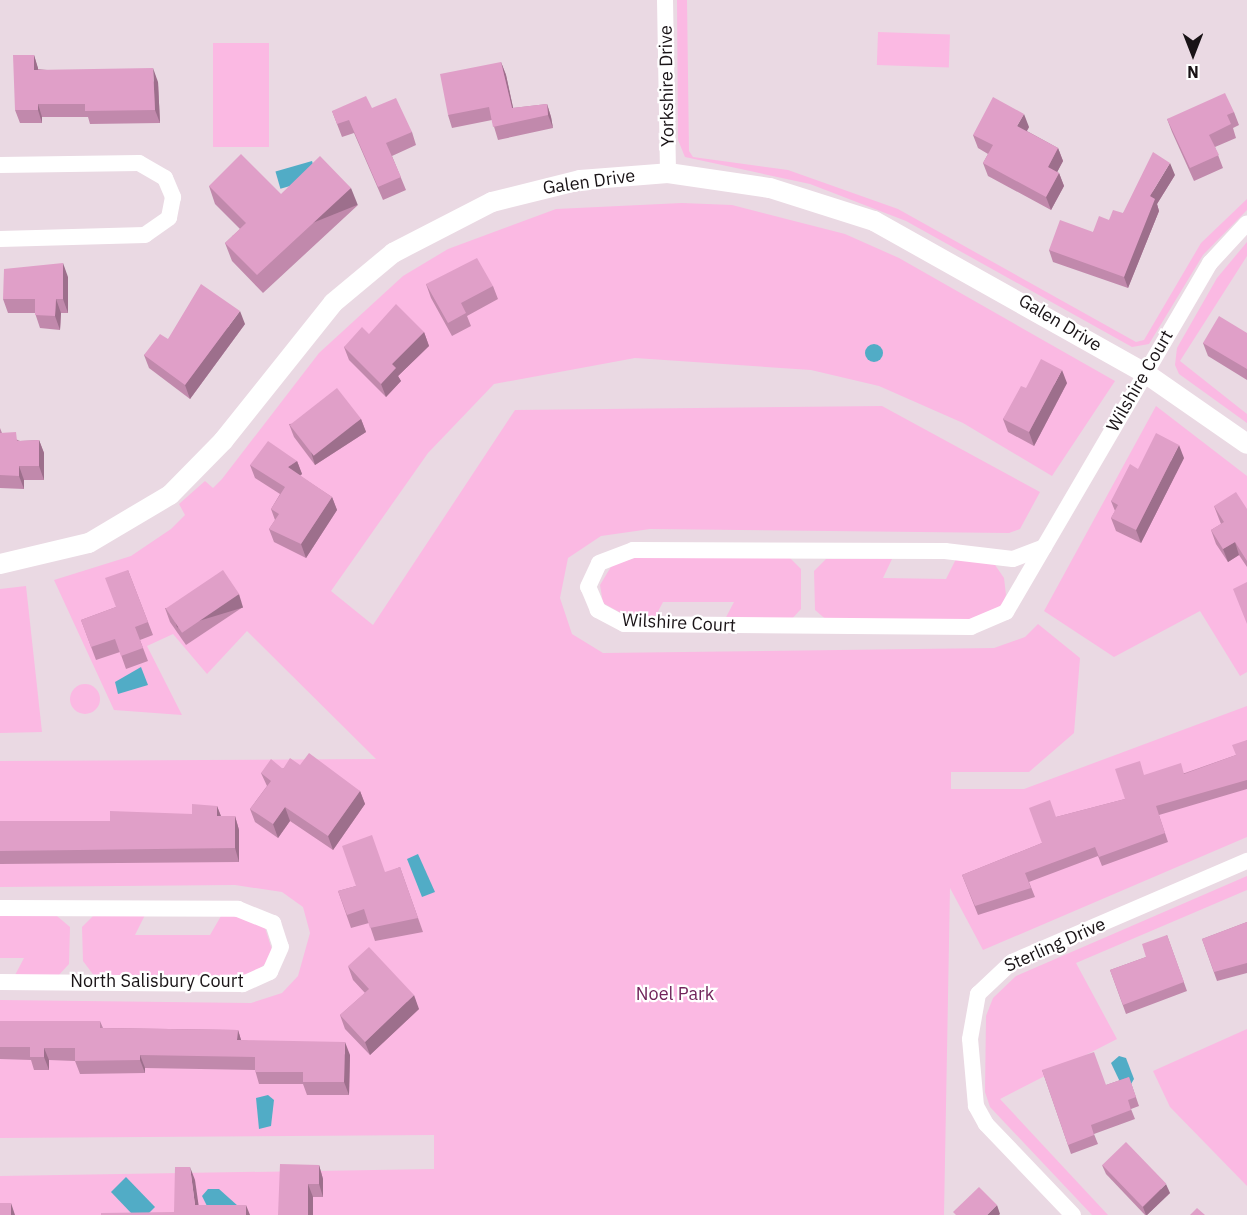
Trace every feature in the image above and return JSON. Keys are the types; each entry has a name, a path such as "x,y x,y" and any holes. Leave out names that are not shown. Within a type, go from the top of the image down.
{"street":[{"name":"Yorkshire Drive","path":"666,0 668,173"},
{"path":"0,165 139,163 165,178 173,197 169,218 145,235 0,239"},
{"name":"Galen Drive","path":"0,564 89,543 170,495 223,441 333,303 425,233 492,202 543,187 668,173 770,188 874,221 1144,373 1247,444"},
{"name":"Wilshire Court","path":"1044,547 1013,559 945,551 633,549 599,563 588,587 598,610 624,624 971,627 1006,612 1044,547 1144,373 1210,263 1247,223"},
{"name":"Sterling Drive","path":"1073,1215 986,1124 976,1106 970,1039 978,994 1012,962 1247,861"},
{"name":"North Salisbury Court","path":"0,908 238,909 273,923 281,947 270,972 243,984 0,982"}],"green space":[{"path":"677,0 687,0 689,151 693,157 788,170 898,209 1136,342 1144,340 1201,243 1247,199 1247,210 1203,255 1149,344 1132,347 906,221 810,184 685,157 678,140"},
{"path":"878,32 950,35 949,67 877,65"},
{"path":"213,43 269,43 269,147 213,147"},
{"name":"Noel Park","path":"682,203 732,205 845,234 899,258 1115,381 1052,476 963,423 879,386 811,370 635,358 494,384 428,453 331,591 373,625 515,410 882,406 1040,492 1020,529 1009,533 650,529 601,536 568,558 560,598 572,634 603,653 994,648 1025,637 1038,624 1080,658 1074,733 1029,772 951,772 951,789 1024,789 1247,706 1247,837 983,950 950,888 944,1215 0,1215 0,1176 434,1169 434,1135 0,1138 0,1000 251,1003 282,993 298,976 310,933 303,907 282,892 235,885 0,887 0,761 376,759 247,631 207,674 173,634 147,646 182,715 114,710 54,580 131,556 171,529 185,515 179,504 205,481 213,488 222,479 319,353 403,276 448,249 556,209"},
{"path":"1247,242 1247,256 1180,361 1247,414 1247,423 1179,374 1175,365 1177,348 1217,278"},
{"path":"1156,406 1247,476 1247,672 1240,676 1200,611 1114,657 1044,611"},
{"path":"635,558 790,558 801,569 801,609 789,622 724,621 734,602 663,602 653,621 632,619 603,603 600,585 612,565"},
{"path":"826,559 892,559 883,578 946,579 956,559 993,562 1004,578 1006,595 1001,608 982,620 829,622 815,610 814,571"},
{"path":"26,586 42,732 0,733 0,589"},
{"path":"85,684 96,688 100,699 96,710 85,714 74,710 70,699 74,688"},
{"path":"1247,876 1247,890 1076,963 1117,1039 1000,1099 1108,1215 1092,1215 990,1107 985,1092 986,1016 993,998 1016,976"},
{"path":"0,915 57,916 70,927 69,964 57,977 14,977 24,958 0,958"},
{"path":"94,915 145,915 135,935 210,935 221,916 239,916 265,928 272,950 270,960 250,976 95,977 83,961 82,927"},
{"path":"1247,1029 1247,1186 1170,1107 1153,1071"}],"water":[{"path":"312,161 317,178 280,189 275,171"},
{"path":"874,344 880,347 883,353 880,359 874,362 868,359 865,353 868,347"},
{"path":"141,667 148,685 118,694 115,682"},
{"path":"418,854 435,892 422,897 407,859"},
{"path":"1119,1056 1126,1058 1134,1079 1131,1084 1121,1084 1111,1063"},
{"path":"268,1095 274,1100 271,1126 259,1129 256,1098"},
{"path":"126,1177 155,1207 147,1215 133,1215 111,1192"},
{"path":"208,1189 219,1189 238,1206 207,1206 202,1196"}],"building":[{"path":"13,55 34,55 34,70 153,68 155,110 85,111 85,104 38,104 38,110 15,110"},
{"path":"501,62 512,108 547,104 548,115 493,127 489,107 448,115 440,74"},
{"path":"1225,93 1234,112 1227,115 1231,124 1209,135 1219,155 1190,168 1167,119"},
{"path":"366,96 372,108 396,98 412,132 386,143 401,177 378,187 349,120 337,124 332,111"},
{"path":"993,97 1024,114 1017,126 1058,148 1048,167 1059,173 1046,197 983,163 993,145 973,135"},
{"path":"1153,152 1170,163 1150,196 1155,199 1124,277 1049,250 1060,220 1093,232 1099,216 1109,220 1113,210 1123,213"},
{"path":"241,154 281,194 320,156 351,188 257,275 225,243 246,223 209,186"},
{"path":"477,258 493,286 461,303 466,313 448,323 426,284"},
{"path":"63,263 63,299 56,299 55,316 35,315 35,299 3,299 4,269"},
{"path":"201,284 240,311 185,385 144,355 160,334 168,339"},
{"path":"396,304 424,332 392,364 396,368 381,384 344,347 362,327 369,334"},
{"path":"1219,316 1247,333 1247,369 1203,343"},
{"path":"1041,359 1062,370 1029,432 1003,419 1021,386 1026,388"},
{"path":"337,388 361,419 314,456 290,425"},
{"path":"16,432 17,441 39,440 39,466 19,466 19,476 0,475 0,433"},
{"path":"1156,433 1179,445 1136,530 1111,518 1118,505 1111,501 1130,464 1138,469"},
{"path":"268,441 297,461 288,467 332,497 301,544 269,529 279,514 271,509 285,487 250,465"},
{"path":"1236,492 1247,509 1247,561 1235,542 1223,549 1211,530 1224,522 1214,506"},
{"path":"128,570 148,622 135,627 143,648 121,656 115,639 91,647 81,620 116,607 105,578"},
{"path":"223,570 239,594 182,633 166,609"},
{"path":"1247,582 1247,624 1233,589"},
{"path":"1247,740 1247,780 1156,806 1165,833 1099,857 1095,847 1025,873 1031,888 975,906 962,875 1042,843 1029,808 1050,800 1056,817 1125,799 1115,769 1140,761 1144,775 1181,763 1184,774 1236,755 1232,745"},
{"path":"309,753 360,791 328,836 285,807 273,824 250,809 271,781 261,773 271,759 283,769 290,758 300,765"},
{"path":"192,804 217,806 217,816 235,816 235,848 0,851 0,821 110,821 110,811 192,814"},
{"path":"372,835 385,872 400,867 418,918 370,928 364,909 347,915 338,891 356,886 342,846"},
{"path":"1247,922 1247,963 1214,972 1202,939"},
{"path":"1167,935 1184,982 1123,1005 1110,970 1146,957 1142,944"},
{"path":"369,947 414,995 365,1042 340,1015 369,989 348,966"},
{"path":"0,1021 100,1021 100,1028 238,1030 237,1040 345,1042 344,1082 303,1082 303,1072 255,1072 255,1057 140,1055 140,1060 75,1061 75,1048 44,1048 44,1057 30,1057 30,1047 0,1047"},
{"path":"1094,1052 1106,1085 1129,1077 1136,1097 1128,1100 1131,1110 1091,1125 1094,1135 1068,1145 1042,1070"},
{"path":"1126,1142 1166,1184 1143,1207 1102,1165"},
{"path":"280,1164 319,1165 319,1184 308,1184 308,1215 278,1215"},
{"path":"175,1167 190,1167 195,1205 246,1205 246,1215 101,1215 101,1213 174,1212"},
{"path":"979,1187 997,1205 987,1215 956,1215 953,1212"},
{"path":"0,1203 11,1203 11,1215 0,1215"},
{"path":"1197,1208 1205,1215 1190,1215"}]}
